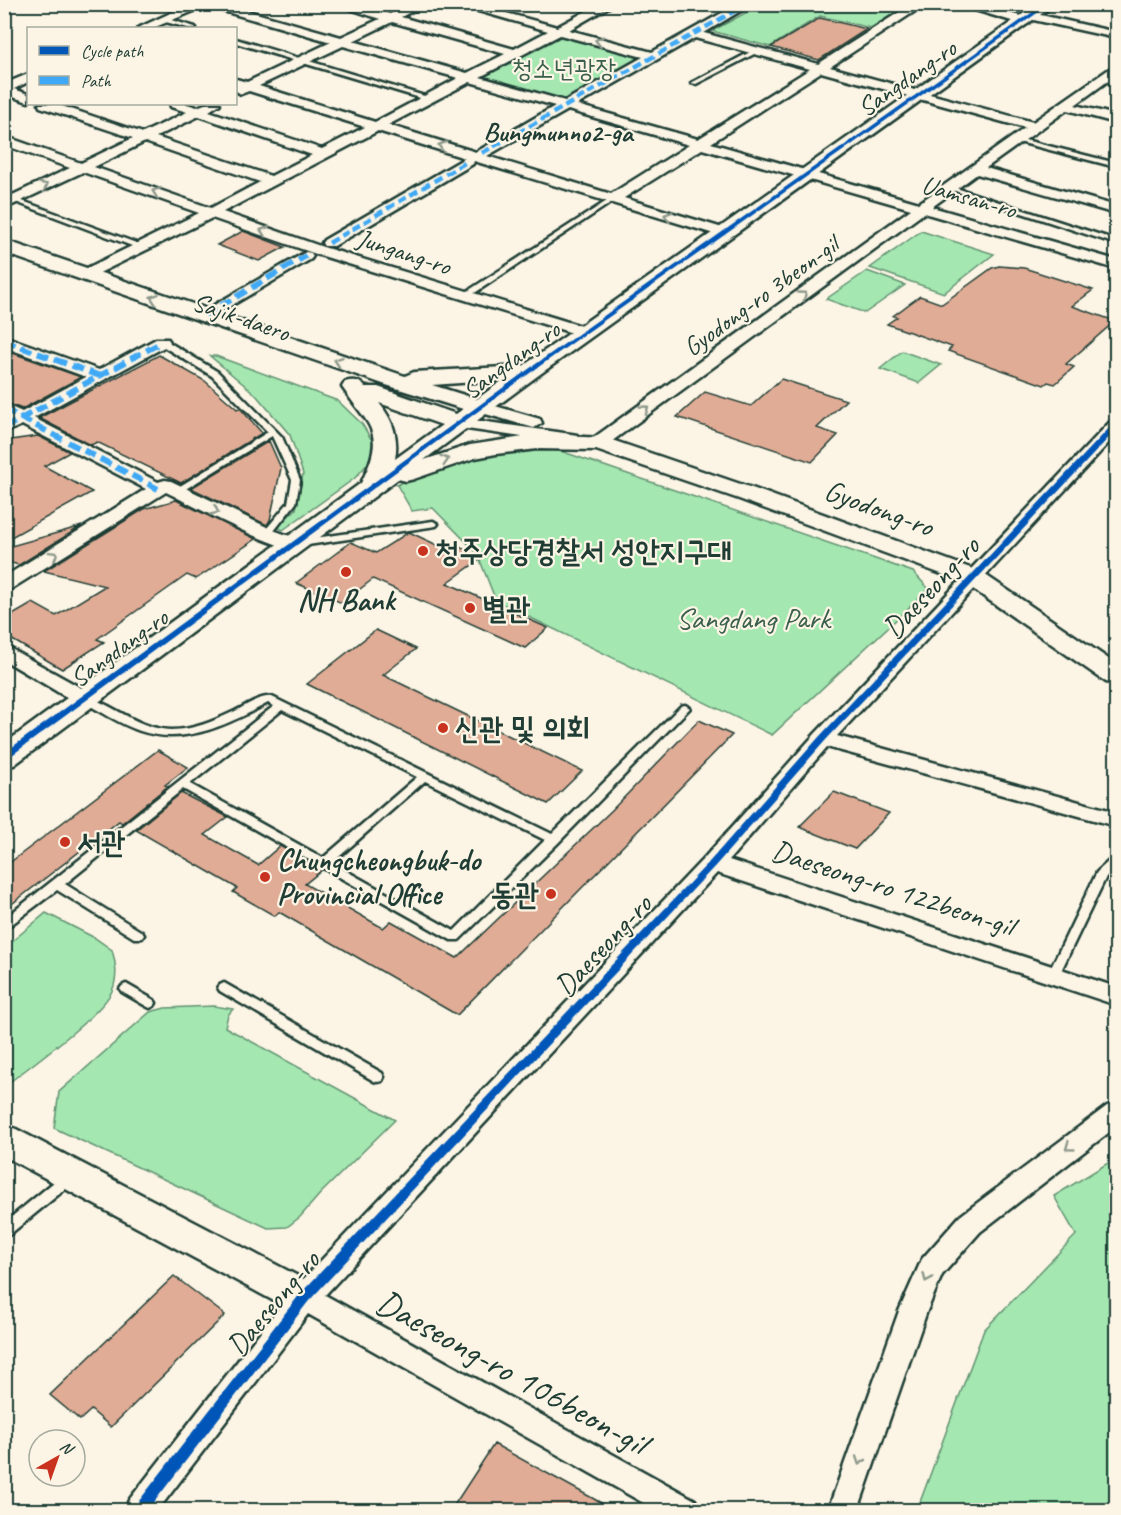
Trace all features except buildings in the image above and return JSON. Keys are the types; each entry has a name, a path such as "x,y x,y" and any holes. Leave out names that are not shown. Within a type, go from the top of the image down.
{"main road":[{"name":"Sangdang-ro","path":"4,758 528,372 1048,4"},
{"name":"Sajik-daero","path":"4,246 394,380 481,407"},
{"name":"Sajik-daero","path":"4,265 459,423"},
{"path":"394,380 528,372"},
{"path":"354,387 373,407 387,446 385,459 370,488"},
{"path":"370,488 433,464 496,447 537,442 598,443"},
{"name":"Gyodong-ro","path":"598,443 747,494 972,577 1116,676"},
{"path":"5,1139 304,1298"}],"street":[{"path":"146,27 201,4"},
{"name":"Uamsan-ro","path":"210,4 564,107 808,174 1116,265"},
{"path":"340,4 516,53"},
{"path":"240,88 303,61 420,4"},
{"path":"459,4 656,57"},
{"path":"86,274 211,213 609,4"},
{"path":"482,153 747,4"},
{"path":"612,199 921,4"},
{"path":"960,4 1116,35"},
{"path":"694,34 919,96"},
{"name":"Gyodong-ro 3beon-gil","path":"598,443 975,169 1066,106 1110,80 1116,70"},
{"path":"4,89 27,78"},
{"path":"240,88 376,126 724,233"},
{"path":"4,89 27,98"},
{"name":"Sangdang-ro","path":"919,96 1036,127"},
{"path":"48,105 272,181"},
{"path":"179,105 323,154"},
{"path":"8,201 212,105"},
{"path":"1066,106 1116,119"},
{"name":"Jungang-ro","path":"4,140 84,166 318,250 585,332"},
{"name":"Jungang-ro","path":"205,315 468,161"},
{"path":"975,169 1116,210"},
{"path":"4,341 100,376"},
{"path":"4,428 162,342"},
{"name":"Gyodong-ro","path":"481,407 598,443"},
{"path":"4,409 167,490 295,544"},
{"name":"Gyodong-ro","path":"459,423 598,443"},
{"name":"Daeseong-ro","path":"140,1510 304,1298 713,863 822,739 1116,426"},
{"path":"4,585 167,490"},
{"path":"4,651 85,699"},
{"path":"822,739 1116,819"},
{"name":"Daeseong-ro 122beon-gil","path":"713,863 1116,996"},
{"path":"843,1510 913,1311 932,1266 970,1224 1116,1113"},
{"name":"Daeseong-ro 106beon-gil","path":"304,1298 684,1510"}],"lane":[{"path":"164,20 189,27"},
{"path":"237,41 429,99"},
{"path":"694,83 756,51"},
{"path":"1017,140 1116,165"},
{"path":"951,188 1116,242"},
{"path":"464,296 612,199"},
{"path":"8,201 143,247"},
{"path":"162,342 215,374 278,437 296,480 291,503 267,534"},
{"path":"167,490 273,432"},
{"path":"295,544 433,524"},
{"path":"85,699 145,729 180,733 209,727 268,699 554,840"},
{"path":"4,926 282,705"},
{"path":"182,784 455,937 685,708"},
{"path":"325,863 425,775"},
{"path":"1054,974 1101,875 1116,861"},
{"path":"57,884 138,935"},
{"path":"126,988 150,1003"},
{"path":"224,988 378,1077"},
{"path":"4,1231 72,1175"}],"green space":[{"path":"760,5 908,5 871,28 820,16 770,47 712,31"},
{"name":"청소년광장","path":"560,32 641,54 646,60 577,99 559,102 473,78"},
{"path":"921,231 994,254 944,293 870,268"},
{"path":"867,271 905,285 865,313 826,299"},
{"path":"902,351 941,365 919,383 880,369"},
{"path":"210,356 216,356 338,401 362,424 373,442 372,459 355,478 283,530 277,527 296,509 303,474 290,435 255,394"},
{"name":"Sangdang Park","path":"549,447 913,572 929,589 772,735 496,601 477,553 433,508 412,511 397,485 413,477 486,452"},
{"path":"46,913 95,938 112,950 115,981 112,991 95,1013 10,1082 4,1079 5,947"},
{"path":"214,1006 233,1009 228,1015 225,1027 395,1120 320,1194 300,1217 287,1227 268,1228 54,1128 59,1092 150,1012 165,1008"},
{"path":"1116,1158 1116,1510 917,1510 984,1330 1076,1235 1054,1196"}],"marked path":[{"path":"482,153 747,4"},
{"path":"329,243 468,161"},
{"path":"205,315 306,256"},
{"path":"4,341 100,376"},
{"path":"4,428 162,342"},
{"path":"4,409 158,489"}],"cycle path":[{"path":"4,758 528,372 1048,4"},
{"path":"140,1510 304,1298 713,863 822,739 1116,426"}],"place":[{"name":"청주상당경찰서 성안지구대","path":"423,551"},
{"name":"NH Bank","path":"346,572"},
{"name":"별관","path":"470,608"},
{"name":"신관 및 의회","path":"443,728"},
{"name":"서관","path":"65,842"},
{"name":"Chungcheongbuk-do Provincial Office","path":"265,877"},
{"name":"동관","path":"551,894"}],"district":[{"name":"Bungmunno2-ga","path":"558,132"}]}
